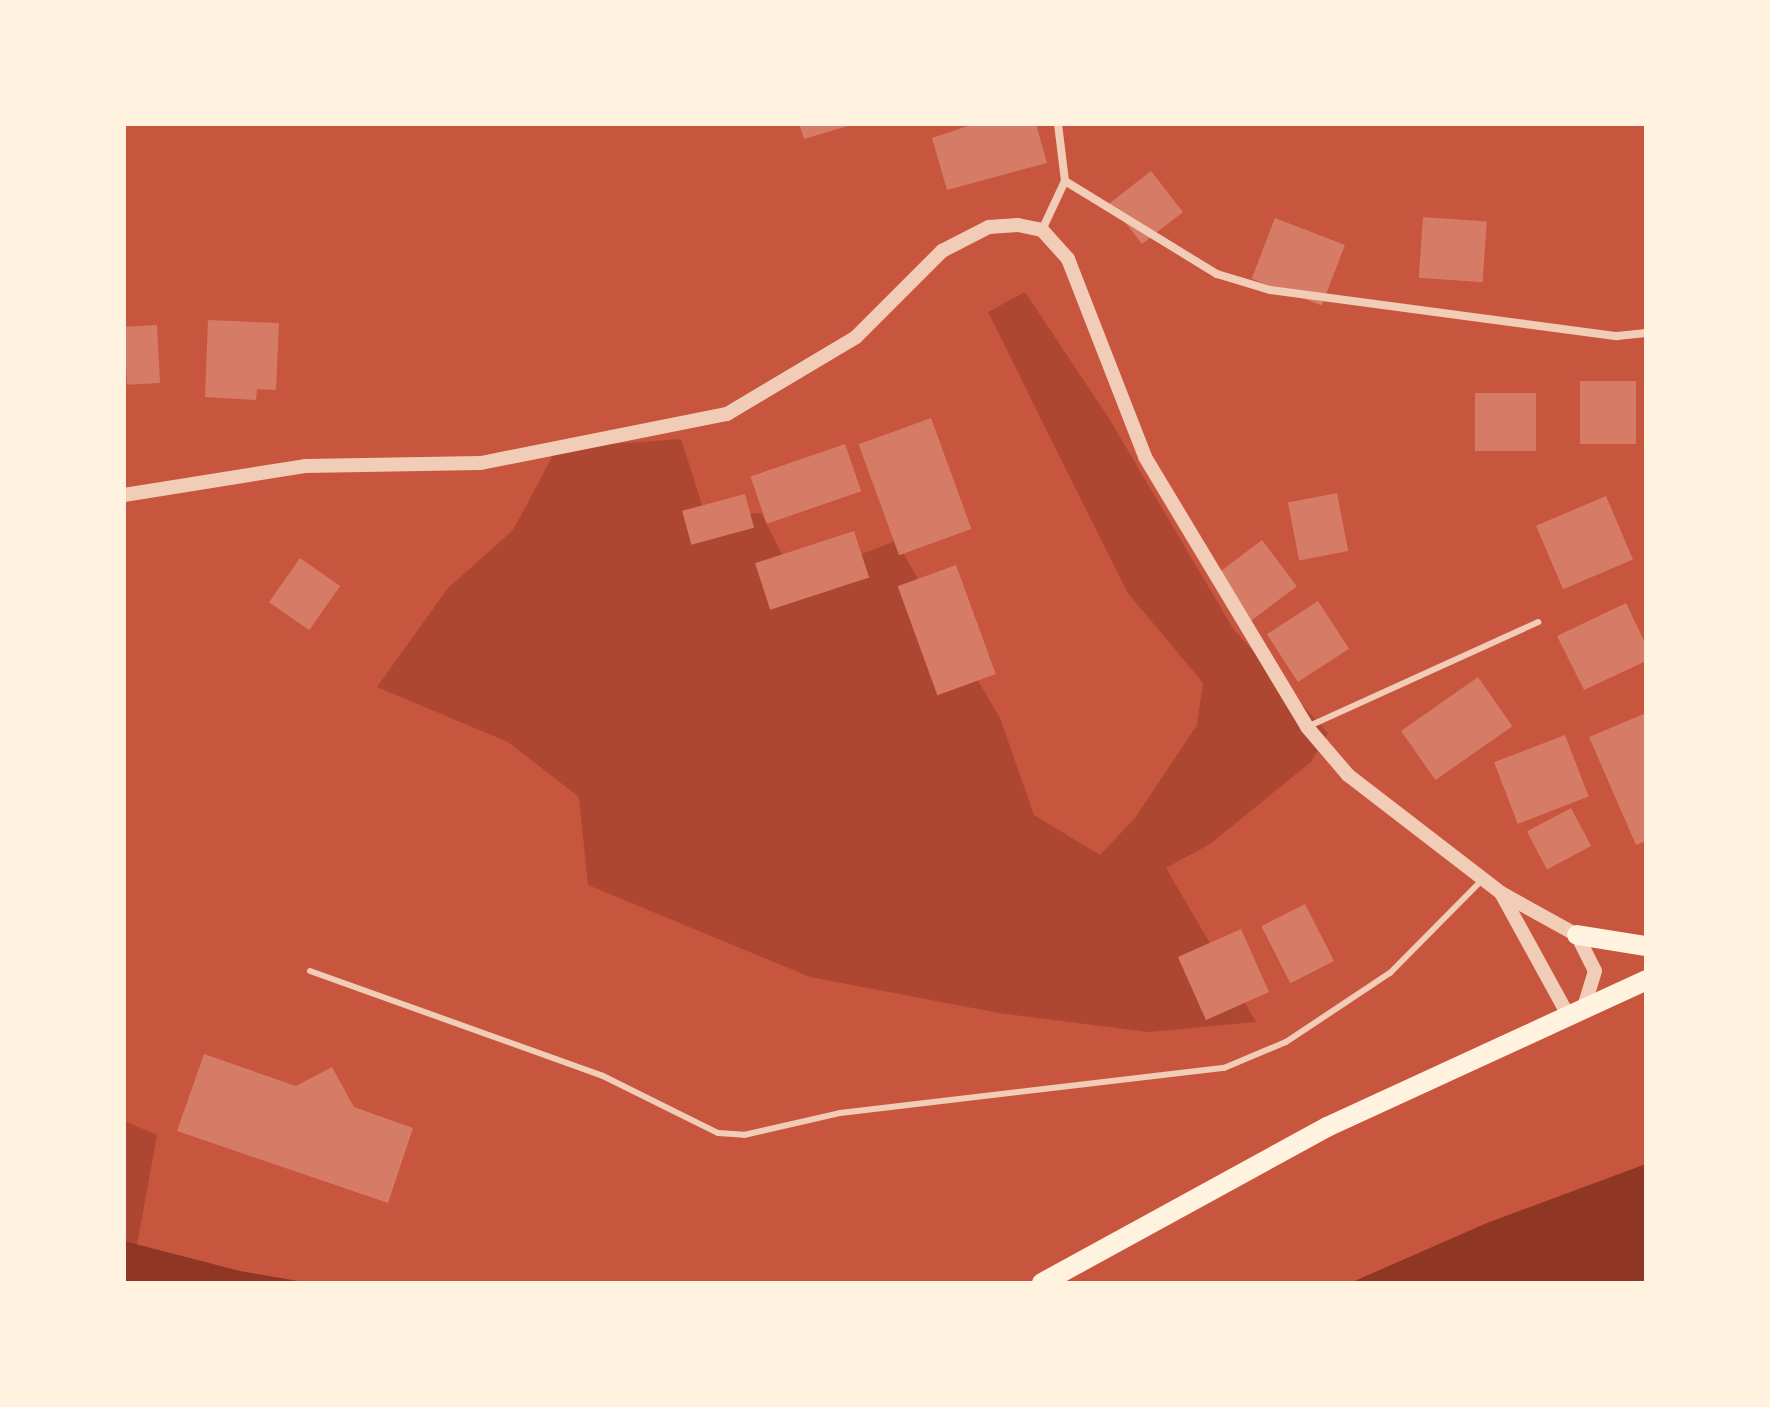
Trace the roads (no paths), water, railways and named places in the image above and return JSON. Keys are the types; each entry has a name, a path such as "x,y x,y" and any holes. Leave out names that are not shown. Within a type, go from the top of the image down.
{"main road":[{"path":"1577,935 1646,946"},
{"path":"1042,1283 1327,1127 1646,980"}],"street":[{"path":"1042,230 1065,181 1058,124"},
{"path":"1065,181 1217,274 1270,290 1617,336 1646,333"},
{"path":"124,495 305,466 481,463 727,414 856,337 942,251 989,227 1018,225 1042,230 1068,259 1145,457 1307,727 1348,775 1501,893 1577,935 1595,971 1576,1011"},
{"path":"1501,893 1576,1011"}],"lane":[{"path":"1307,727 1538,622"},
{"path":"310,971 603,1076 718,1133 744,1135 840,1113 1224,1068 1286,1042 1390,973 1484,878"}]}
